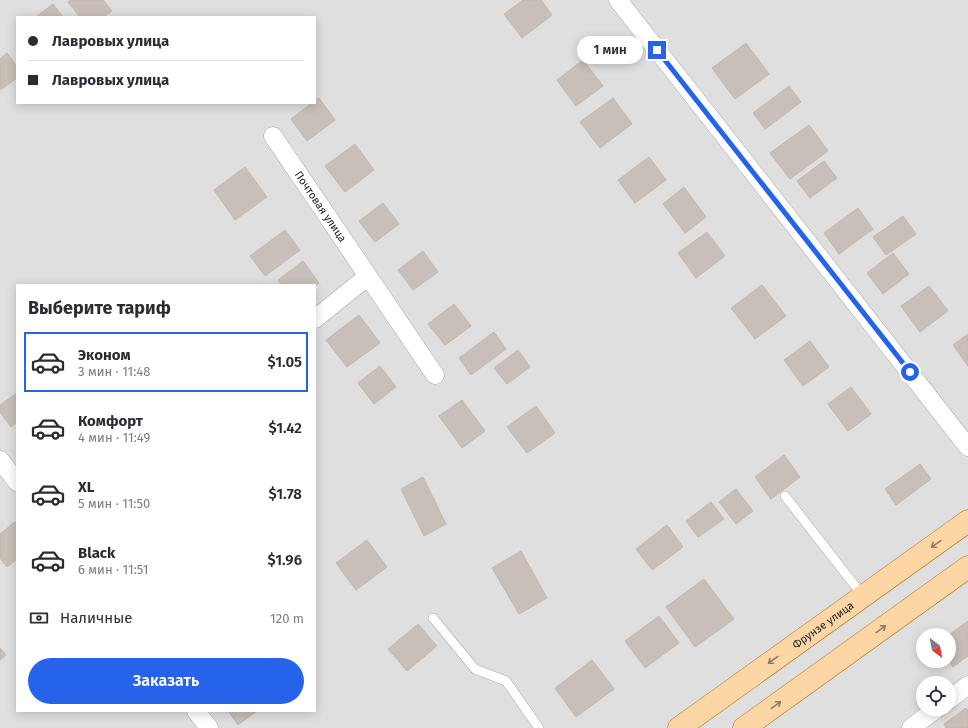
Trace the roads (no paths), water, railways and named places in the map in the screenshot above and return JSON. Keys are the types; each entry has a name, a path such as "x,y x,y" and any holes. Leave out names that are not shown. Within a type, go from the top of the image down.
{"main road":[{"name":"Фрунзе улица","path":"678,728 968,521"},
{"path":"744,728 968,567"}],"street":[{"path":"618,0 968,447"},
{"name":"Почтовая улица","path":"273,136 367,278 434,375"},
{"path":"316,318 367,278"},
{"path":"0,460 16,481"},
{"path":"956,694 968,685"},
{"path":"197,712 209,728"},
{"path":"911,728 927,716"}],"lane":[{"path":"786,496 863,596"},
{"path":"433,618 475,669 506,681 539,728"}]}
